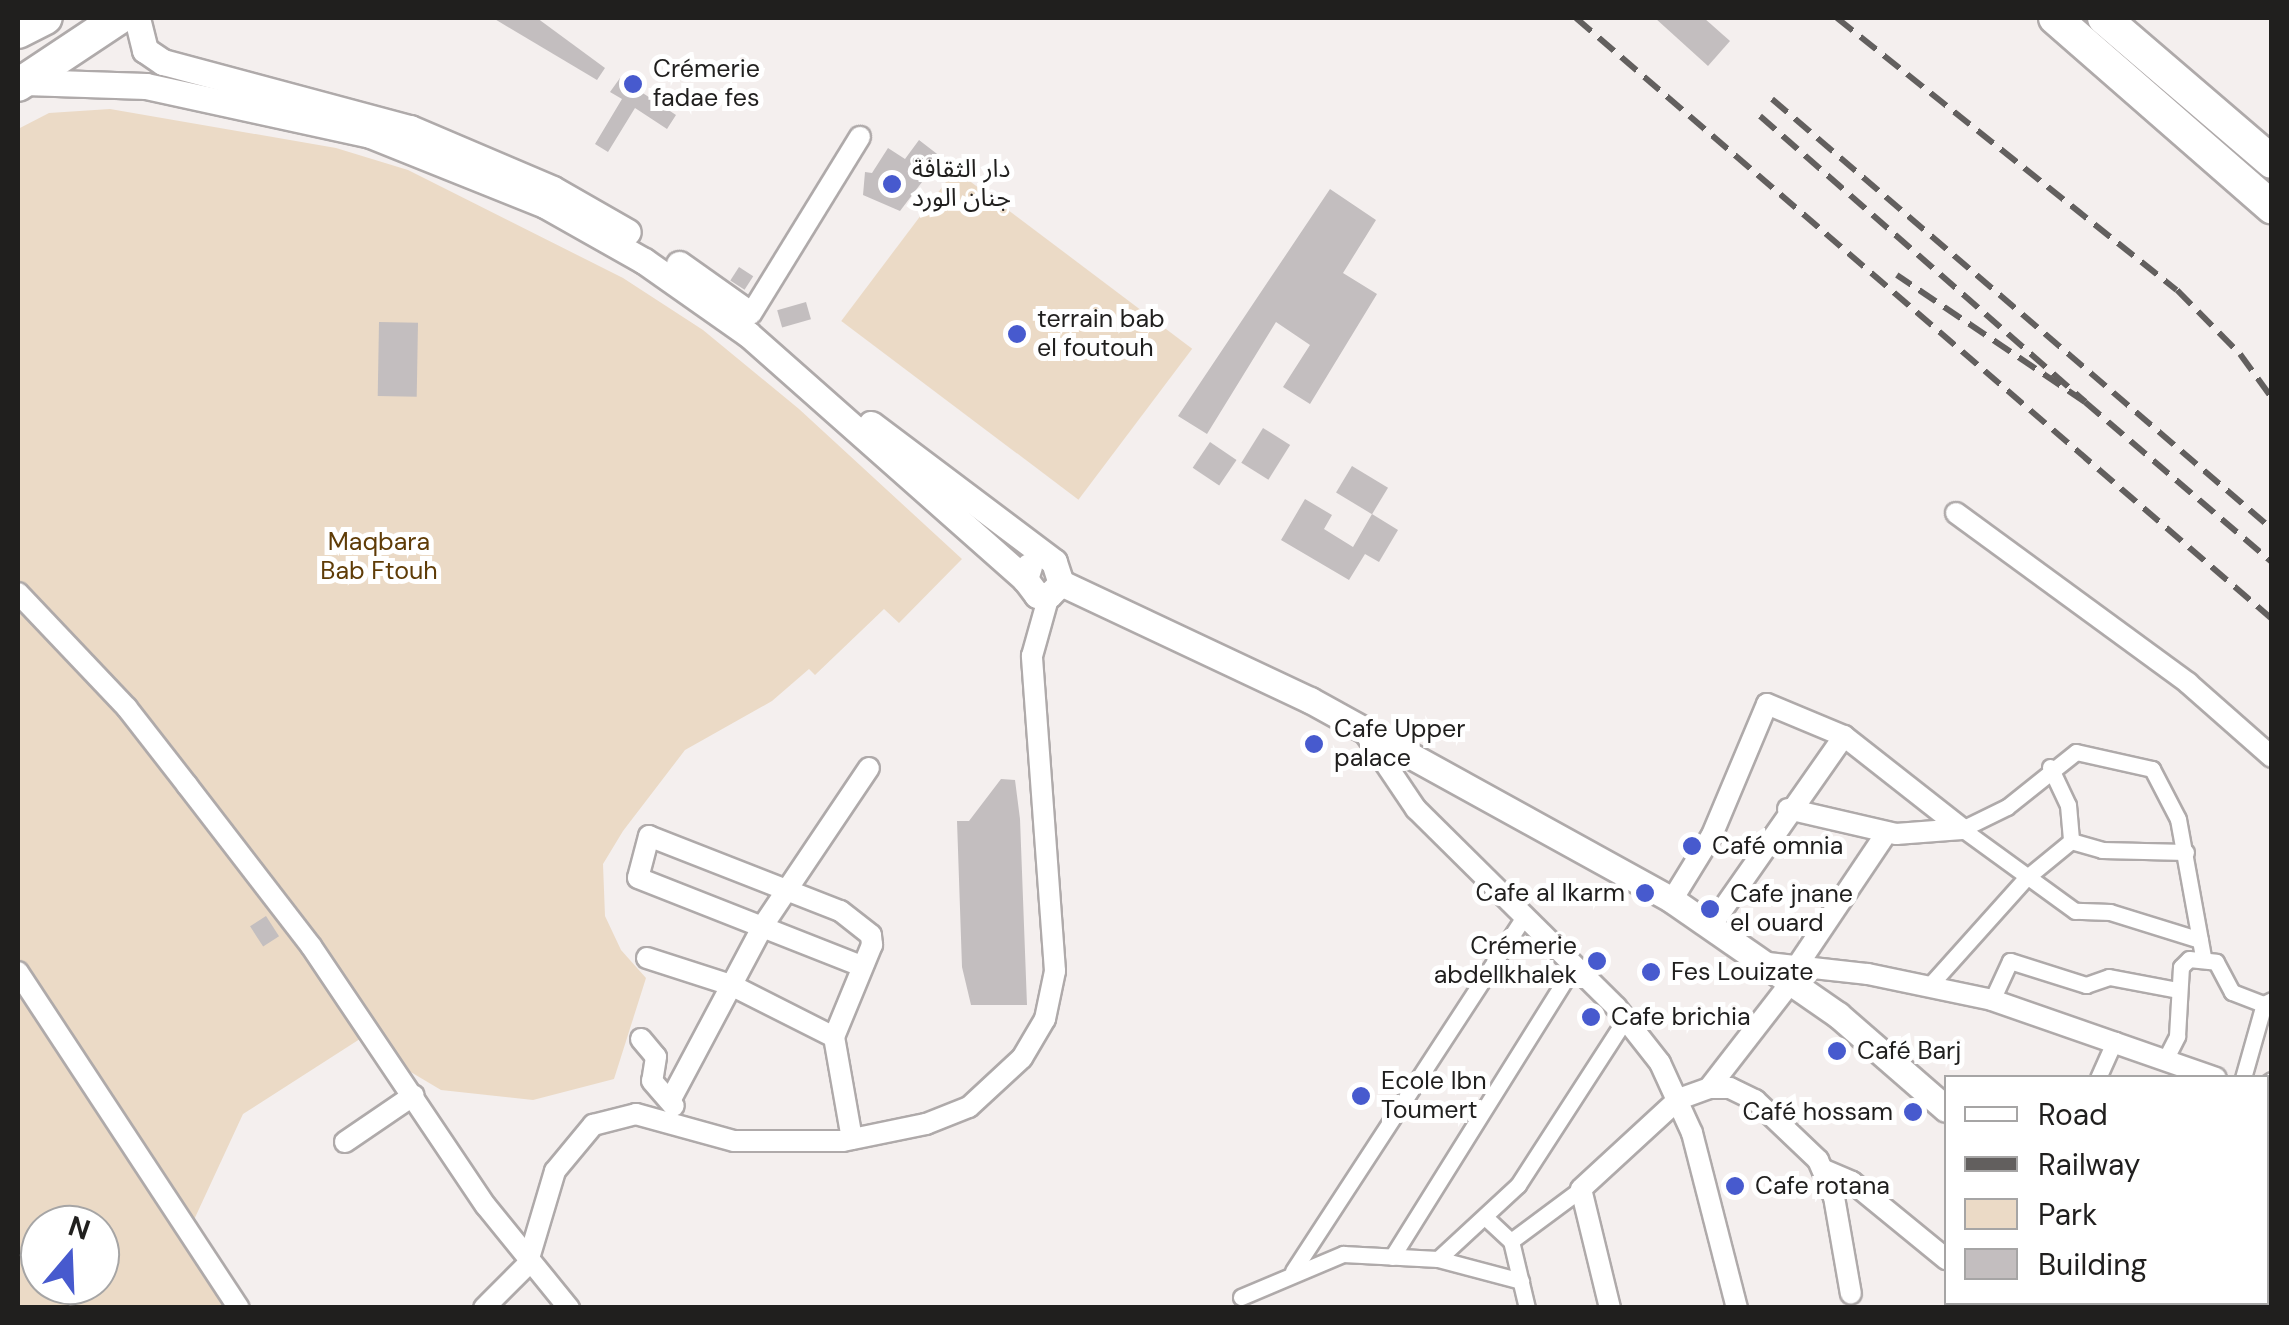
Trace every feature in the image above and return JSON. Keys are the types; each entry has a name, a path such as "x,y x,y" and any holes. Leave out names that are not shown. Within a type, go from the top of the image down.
{"main road":[{"path":"18,32 46,18"},
{"path":"21,84 119,18"},
{"path":"2054,18 2272,208"},
{"path":"2104,18 2272,162"}],"street":[{"path":"136,18 144,50 162,62 360,111 549,197 704,291 751,314 1041,581"},
{"path":"21,84 146,86 370,135 549,197"},
{"path":"751,314 860,137"},
{"path":"704,291 797,376 1041,581 1362,729 1672,900 1768,963 1794,974 1930,985 1992,1000 2208,1075"},
{"path":"1956,513 2188,683 2272,757"},
{"path":"484,1308 530,1260 555,1171 581,1135 627,1115 734,1141 852,1140 969,1107 1022,1058 1045,1019 1055,946 1034,636 1041,581"},
{"path":"18,593 127,708 311,946 530,1260 570,1308"},
{"path":"1672,900 1712,836 1767,704 1844,736 2026,878 2075,911 2110,912 2200,940"},
{"path":"1362,729 1416,810 1626,1018 1679,1098 1737,1308"},
{"path":"1711,926 1788,809 1844,736"},
{"path":"1788,809 1887,832 1962,829 2008,808 2050,768 2090,752 2128,768 2152,770 2168,792 2186,852 2203,958"},
{"path":"672,1097 764,924 869,768"},
{"path":"2050,768 2068,805 2070,840"},
{"path":"1709,1088 1794,974 1887,832"},
{"path":"852,1140 834,1037 861,966 872,935 860,923 786,890 649,836 638,878 764,924 861,966"},
{"path":"2070,840 2102,850 2186,852"},
{"path":"1930,985 2026,878 2070,840"},
{"path":"1293,1270 1524,916"},
{"path":"647,958 732,985 834,1037"},
{"path":"2166,1058 2177,1036 2183,962 2203,958 2216,962 2232,992 2268,1002 2244,1075"},
{"path":"1992,1000 2010,960 2086,985 2109,977 2178,990"},
{"path":"1392,1256 1574,966"},
{"path":"18,972 239,1308"},
{"path":"1794,974 1944,1107"},
{"path":"1438,1259 1485,1217 1532,1166 1626,1018"},
{"path":"641,1039 656,1056 652,1081 672,1097 679,1125"},
{"path":"2099,1075 2115,1040"},
{"path":"1511,1242 1581,1189 1679,1098 1709,1088 1730,1088 1754,1100 1824,1170 1852,1182 1944,1257"},
{"path":"346,1142 414,1095"},
{"path":"1824,1170 1851,1294"},
{"path":"1581,1189 1610,1308"},
{"path":"1485,1217 1511,1242 1527,1308"},
{"path":"1240,1298 1293,1270 1343,1254 1438,1259 1521,1282"}],"green space":[{"name":"Maqbara Bab Ftouh","path":"110,109 336,148 408,170 623,278 703,330 799,409 962,559 899,623 884,609 815,675 809,669 772,701 685,750 623,831 603,864 605,916 621,950 646,978 614,1079 533,1100 441,1090 404,1068 377,1028 243,1114 186,1237 227,1307 18,1307 18,129 49,113"},
{"name":"terrain bab el foutouh","path":"955,170 1192,349 1078,500 841,321"}],"building":[{"path":"493,18 537,18 605,68 597,80"},
{"path":"1655,18 1704,18 1730,41 1708,66"},
{"path":"620,78 676,115 667,129 635,108 608,152 595,144 622,99 610,92"},
{"name":"دار الثقافة جنان الورد","path":"919,140 941,157 900,211 863,195 865,172 872,173 888,148 905,159"},
{"path":"1330,189 1376,220 1343,273 1377,294 1310,404 1283,387 1310,345 1276,322 1207,434 1178,416"},
{"path":"739,267 753,276 745,290 730,280"},
{"path":"806,302 811,319 782,328 777,310"},
{"path":"379,322 418,323 417,397 378,396"},
{"path":"1263,428 1290,445 1268,480 1241,463"},
{"path":"1210,442 1237,460 1219,486 1193,468"},
{"path":"1352,466 1388,488 1372,514 1336,493"},
{"path":"1305,499 1332,515 1324,529 1353,547 1372,514 1398,530 1379,562 1365,554 1349,580 1281,540"},
{"path":"1001,779 1015,780 1020,819 1027,1005 971,1005 962,967 957,821 969,821"},
{"path":"266,916 279,936 263,946 250,926"}],"railway":[{"path":"1576,18 2272,619"},
{"path":"1837,18 2177,290 2240,354 2272,398"},
{"path":"1772,99 2272,529"},
{"path":"1760,116 2085,402 1897,275"},
{"path":"2085,402 2272,562"}],"place":[{"name":"Crémerie fadae fes","path":"633,84"},
{"name":"دار الثقافة جنان الورد","path":"892,184"},
{"name":"terrain bab el foutouh","path":"1017,334"},
{"name":"Cafe Upper palace","path":"1314,744"},
{"name":"Café omnia","path":"1692,846"},
{"name":"Cafe al lkarm","path":"1645,893"},
{"name":"Cafe jnane el ouard","path":"1710,909"},
{"name":"Crémerie abdellkhalek","path":"1597,961"},
{"name":"Fes Louizate","path":"1651,972"},
{"name":"Cafe brichia","path":"1591,1017"},
{"name":"Café Barj","path":"1837,1051"},
{"name":"Ecole Ibn Toumert","path":"1361,1096"},
{"name":"Café hossam","path":"1913,1112"},
{"name":"Cafe rotana","path":"1735,1186"}]}
